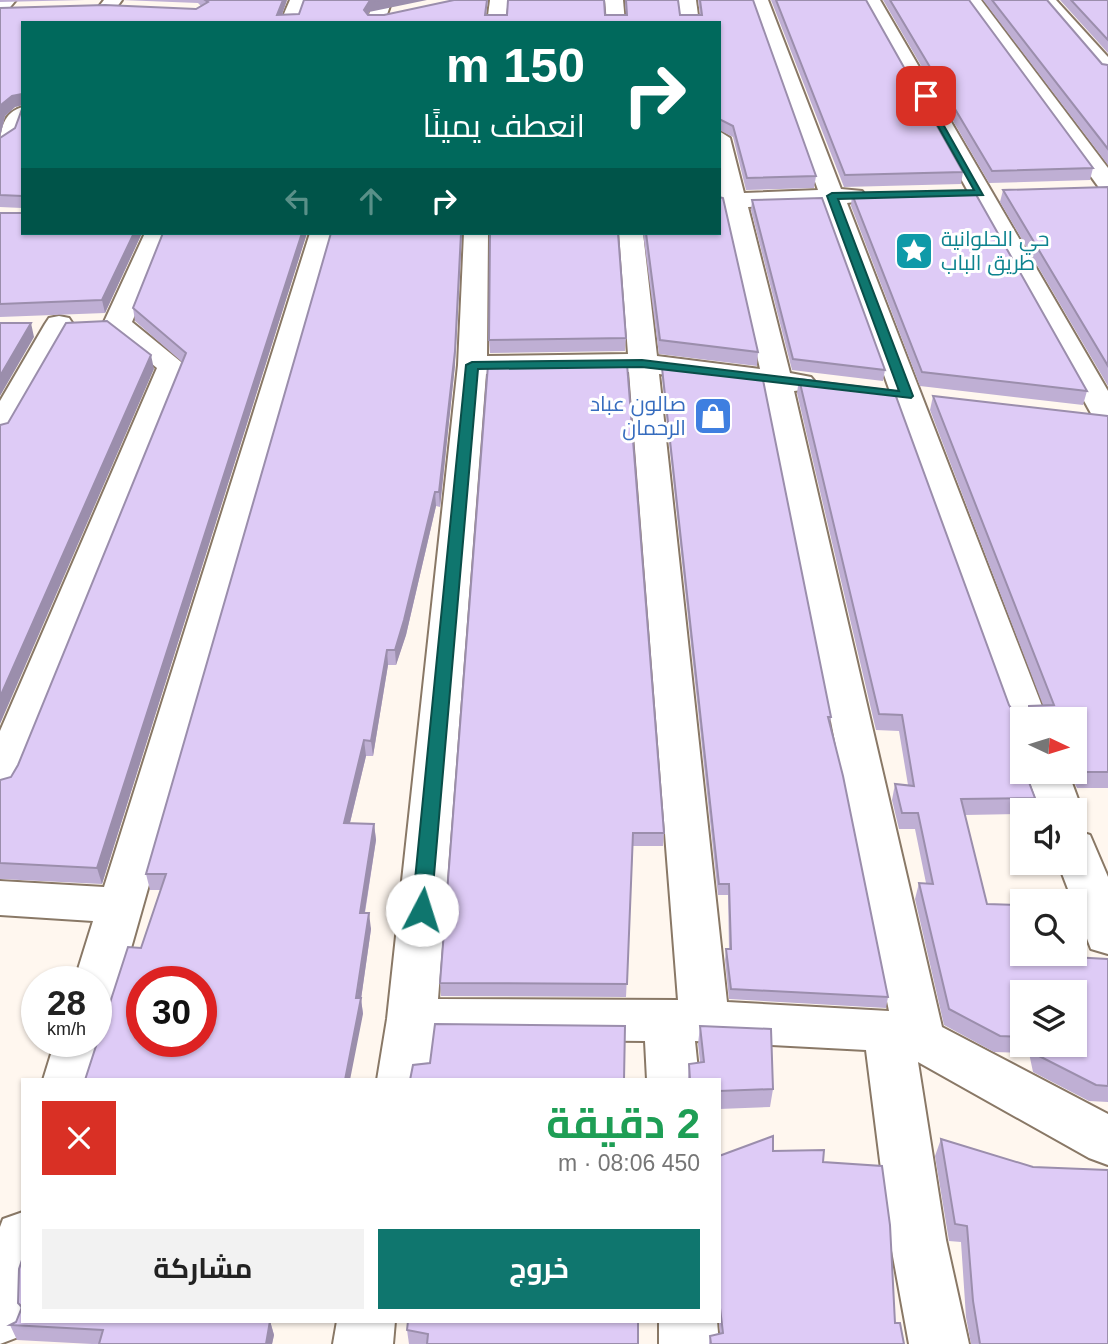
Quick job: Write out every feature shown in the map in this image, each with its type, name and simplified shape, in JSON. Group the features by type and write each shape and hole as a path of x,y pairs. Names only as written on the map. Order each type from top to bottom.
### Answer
{"street":[{"path":"0,9 7,0"},
{"path":"290,21 299,0"},
{"path":"376,21 383,0"},
{"path":"496,21 499,0"},
{"path":"614,0 616,21"},
{"path":"687,0 690,21"},
{"path":"759,0 1023,707"},
{"path":"872,0 980,193 1099,418"},
{"path":"972,0 1108,187 1082,190"},
{"path":"1046,0 1108,69"},
{"path":"80,8 110,4 133,8"},
{"path":"96,21 110,4"},
{"path":"0,9 27,9"},
{"path":"376,21 401,14"},
{"path":"0,141 21,115"},
{"path":"721,154 727,200 777,380 904,1035 918,1240 939,1344"},
{"path":"953,194 1006,192"},
{"path":"727,200 872,195"},
{"path":"0,428 88,324 155,235"},
{"path":"102,966 320,235"},
{"path":"403,1078 412,1019 472,365 476,235"},
{"path":"631,235 687,1021 673,1078"},
{"path":"0,780 172,366 88,324 24,326"},
{"path":"472,365 642,363 829,386"},
{"path":"1085,875 1108,936"},
{"path":"0,898 120,905"},
{"path":"412,1019 687,1021 904,1035 1108,1141"},
{"path":"70,1078 75,1057"},
{"path":"0,1316 21,1245"},
{"path":"362,1344 366,1323"},
{"path":"688,1323 689,1344"}],"building":[{"path":"205,0 283,0 277,15 299,14 304,0 380,0 369,2 364,10 368,15 384,15 454,0 487,0 485,15 507,15 508,0 604,0 605,15 627,15 626,0 678,0 680,15 702,15 700,0 753,0 816,176 747,178 733,126 721,120 721,21 21,21 21,94 12,96 2,104 0,114 0,8 105,5 196,9 208,2"},
{"path":"776,0 866,0 963,172 845,175"},
{"path":"890,0 969,0 1093,168 992,171"},
{"path":"992,0 1047,0 1102,64 1108,65 1108,149"},
{"path":"1071,0 1108,0 1108,40"},
{"path":"21,112 21,196 0,195 0,138 15,128"},
{"path":"1108,187 1108,366 1003,190"},
{"path":"974,191 1087,391 922,372 852,194"},
{"path":"723,198 758,352 660,340 646,235 721,235"},
{"path":"822,198 885,370 793,359 752,200"},
{"path":"0,213 21,213 21,235 133,235 102,300 0,304"},
{"path":"162,235 301,235 97,868 0,863 0,780 11,777 18,765 186,353 133,308"},
{"path":"330,235 461,235 455,351 439,492 435,492 395,650 387,650 371,741 364,740 344,823 374,824 360,913 369,913 356,998 361,998 345,1078 86,1078 92,1057 112,1057 112,996 128,947 141,948 166,874 146,874"},
{"path":"490,235 618,235 626,338 489,340"},
{"path":"107,321 151,355 0,697 0,425 8,423 66,323"},
{"path":"0,323 31,323 0,376"},
{"path":"627,364 664,833 633,833 627,984 440,983 488,365"},
{"path":"662,368 763,380 831,717 828,717 843,776 888,997 731,989 726,949 731,949 729,884 719,884"},
{"path":"799,379 894,391 1010,707 1010,784 1030,784 1035,798 961,799 987,904 1010,905 1010,966 1087,966 1087,958 1108,959 1108,1086 1096,1085 1041,1057 1087,1057 1087,980 1010,980 1010,1036 1000,1036 949,1009 919,883 933,884 918,813 902,813 895,784 914,786 902,715 879,714"},
{"path":"933,396 1108,416 1108,772 1087,772 1087,707 1029,707 1054,705"},
{"path":"435,1024 625,1026 624,1078 410,1078 413,1065 430,1063"},
{"path":"700,1026 771,1029 773,1089 721,1091 721,1078 690,1078 689,1064 704,1062"},
{"path":"773,1136 773,1151 824,1150 823,1162 882,1166 890,1225 895,1323 900,1323 904,1344 711,1344 710,1336 723,1333 721,1155"},
{"path":"941,1139 1033,1167 1108,1170 1108,1344 980,1344 973,1301 967,1226 955,1224"},
{"path":"21,1263 21,1306 18,1303"},
{"path":"21,1310 21,1323 270,1323 266,1344 99,1344 103,1330 10,1325 16,1322"},
{"path":"408,1323 638,1323 638,1344 427,1344 428,1334 407,1330"}],"place":[{"name":"حي الحلوانية طريق الباب","path":"914,251"},
{"name":"صالون عباد الرحمان","path":"713,416"}],"route":[{"path":"422,910 472,365 642,363 907,396 832,196 980,193 926,96"}]}
